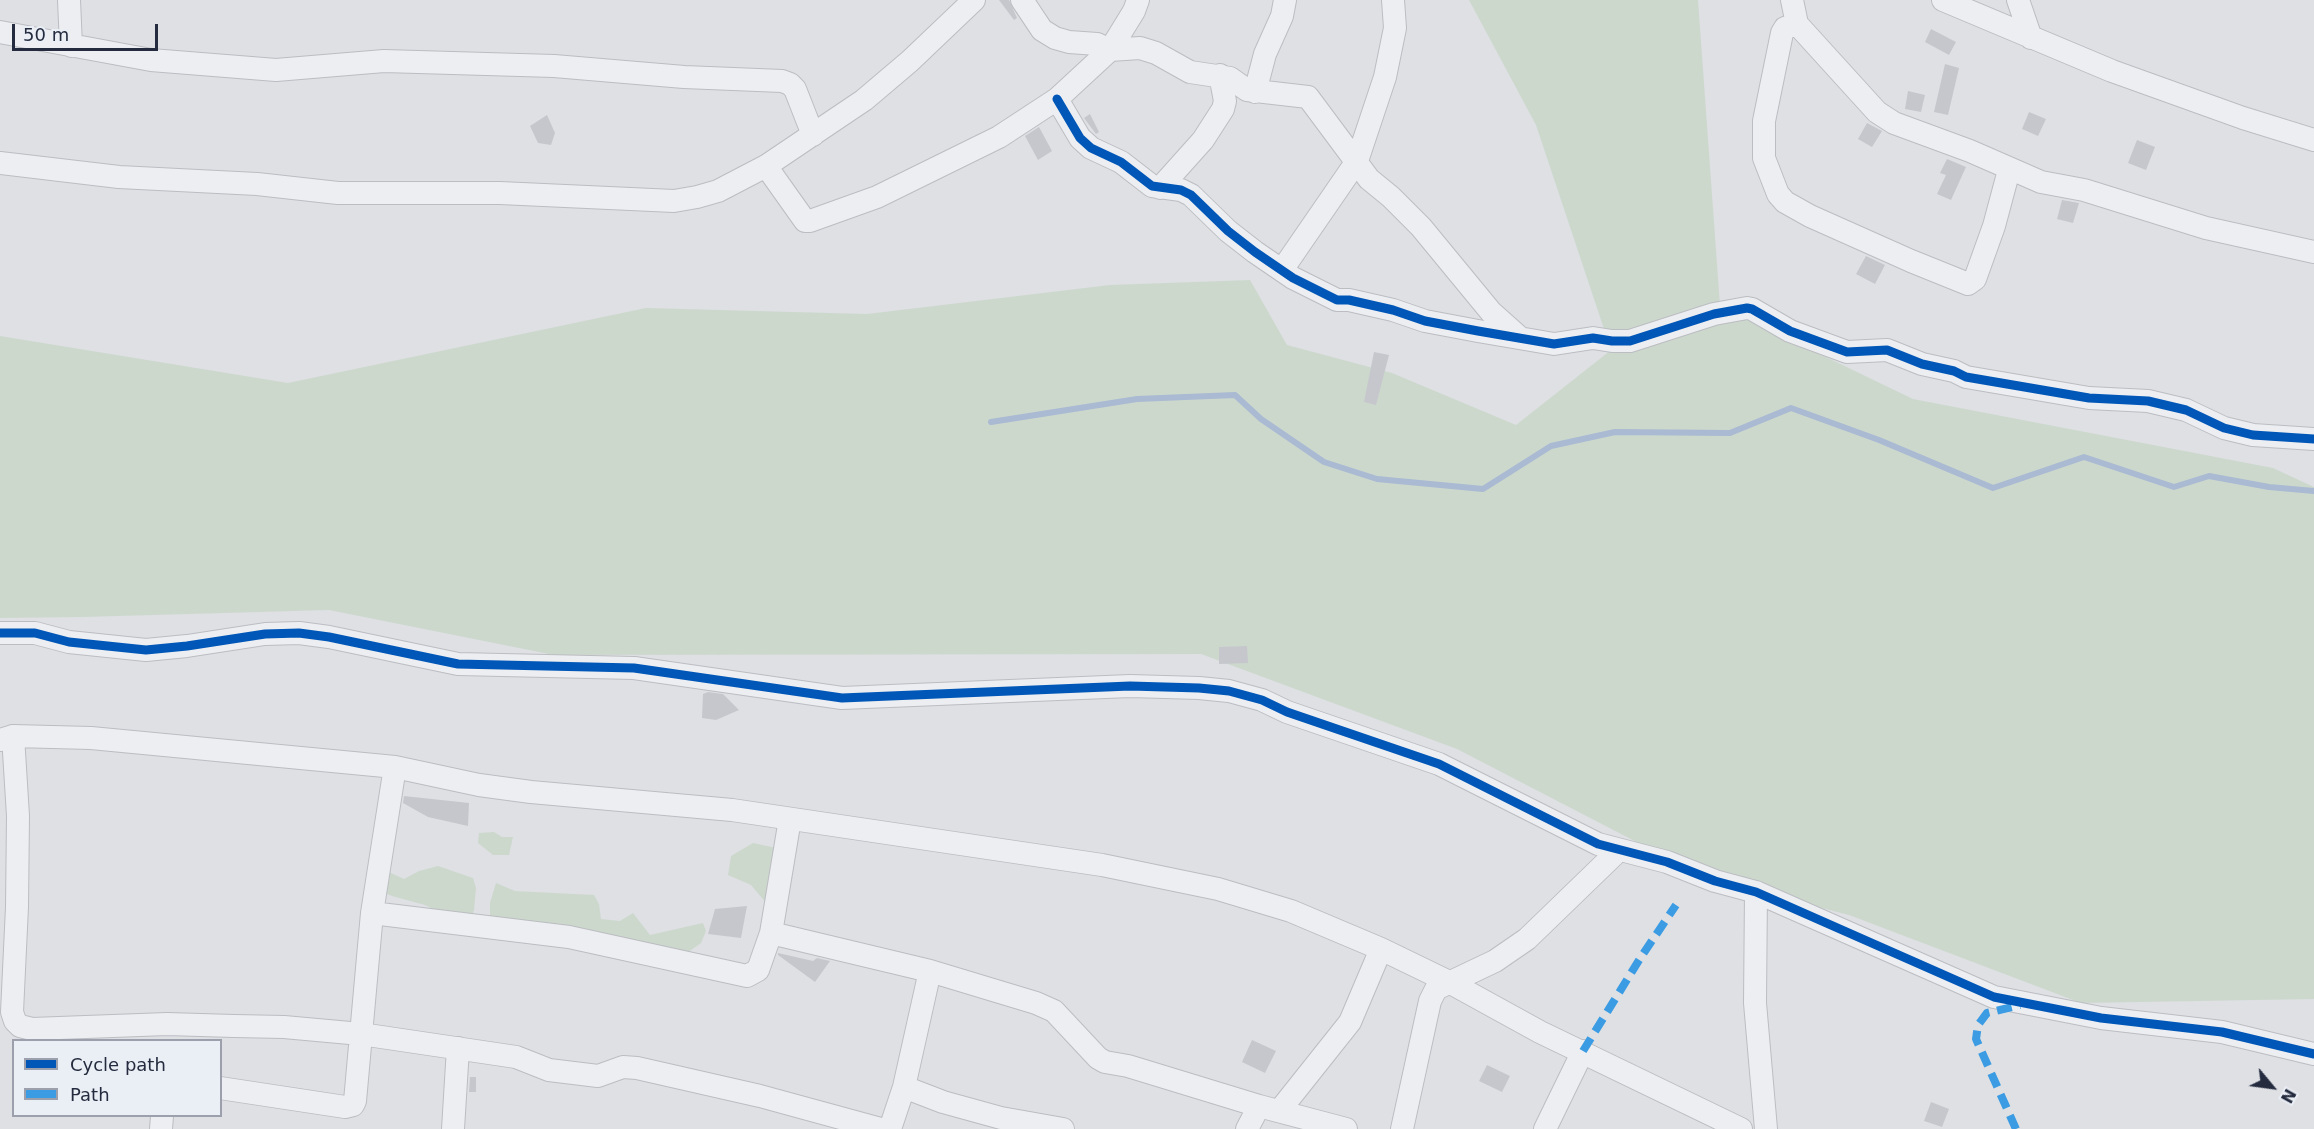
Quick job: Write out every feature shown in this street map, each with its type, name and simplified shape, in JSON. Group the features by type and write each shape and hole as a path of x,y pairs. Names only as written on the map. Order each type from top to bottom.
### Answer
{"street":[{"path":"69,0 71,46"},
{"path":"0,163 119,177 257,184 338,193 500,193 674,201 718,191 766,166 813,135 864,100 910,61 974,0"},
{"path":"1022,0 1042,30 1055,38 1069,42 1097,44 1110,50 1140,48 1156,53 1190,72 1230,78 1247,90 1308,97 1377,188 1391,197 1421,228 1491,312 1520,337"},
{"path":"766,166 805,221 877,198 999,137 1057,99 1110,50 1134,11 1138,0"},
{"path":"1255,92 1265,54 1282,16 1286,0"},
{"path":"1282,270 1357,161 1385,77 1395,28 1393,0"},
{"path":"1792,0 1797,24 1876,112 1894,123 1959,147 2041,182 2084,190 2206,228 2314,252"},
{"path":"1943,0 2112,71 2243,118 2314,140"},
{"path":"2018,0 2031,38"},
{"path":"1797,24 1785,28 1782,33 1764,121 1764,158 1778,194 1785,202 1911,261 1968,284 1976,279 1994,226 2009,170"},
{"path":"0,32 151,60 276,70 394,61 554,66 684,78 782,81 795,89 813,135"},
{"path":"1160,188 1203,140 1223,109 1225,101 1220,75"},
{"path":"1057,99 1080,138 1091,148 1121,162 1152,186 1181,190 1191,195 1228,231 1282,270 1316,291 1337,300 1349,300 1382,307 1425,321 1554,344 1593,338 1630,341 1714,314 1747,308 1790,331 1847,352 1887,350 1966,377 2089,398 2148,401 2186,410 2224,429 2253,435 2314,439"},
{"path":"0,633 35,633 69,642 146,650 265,634 299,633 458,664 634,668 842,698 1130,686 1229,691 1262,700 1287,712 1439,764 1598,844 1667,862 1715,881 1756,892 1994,997 2101,1018 2222,1032 2314,1054"},
{"path":"881,1129 760,1096 637,1068 623,1067 598,1076 549,1070 516,1057 361,1034 284,1027 167,1032 32,1029 20,1026 15,1021 12,1011 18,816 6,738 91,738 395,767 479,785 521,791 732,810 1102,865 1218,889 1291,911 1381,949 1449,982 1518,1021 1741,1129"},
{"path":"222,1088 349,1107 353,1105 357,1096 372,914 395,767"},
{"path":"372,914 569,937 747,976 758,970 771,933 790,819"},
{"path":"1402,1129 1430,1001 1436,989 1495,961 1527,939 1618,850"},
{"path":"1756,892 1755,1003 1766,1129"},
{"path":"771,933 930,971 1000,991 1054,1011 1098,1058 1105,1062 1128,1066 1346,1129"},
{"path":"1246,1129 1269,1108 1350,1022 1381,949"},
{"path":"890,1129 904,1087 930,971"},
{"path":"453,1129 458,1048"},
{"path":"1545,1129 1583,1052"},
{"path":"904,1087 943,1102 1001,1118 1063,1129"}],"shaded area":[{"path":"1469,0 1698,0 1720,306 1913,399 2273,468 2314,487 2314,999 2081,1003 1849,915 1708,879 1457,749 1201,654 554,655 329,610 0,618 0,336 288,383 646,308 867,314 1110,285 1250,280 1287,345 1392,373 1516,425 1611,350 1536,125"},
{"path":"494,832 502,837 513,837 509,855 493,855 478,843 479,833"},
{"path":"753,843 776,848 767,904 751,885 728,875 731,856"},
{"path":"438,866 473,878 476,888 474,910 470,922 454,919 425,905 380,891 382,869 404,879 419,871"},
{"path":"496,883 515,891 594,895 599,904 601,919 620,921 633,913 650,935 703,923 706,931 701,943 684,955 576,933 566,925 554,928 490,921 490,903"}],"building":[{"path":"999,0 1009,0 1017,18 1014,20"},
{"path":"1931,29 1956,42 1949,55 1925,42"},
{"path":"1945,64 1959,68 1948,115 1934,112"},
{"path":"1908,91 1925,95 1921,112 1905,109"},
{"path":"2029,112 2046,119 2038,136 2022,129"},
{"path":"1090,114 1099,132 1096,134 1084,118"},
{"path":"547,115 555,133 551,145 538,143 530,126"},
{"path":"1867,123 1882,131 1872,147 1858,139"},
{"path":"1039,127 1052,151 1038,160 1025,136"},
{"path":"2137,140 2155,147 2146,170 2128,163"},
{"path":"1947,159 1966,167 1951,200 1937,194 1946,175 1940,173"},
{"path":"2062,200 2079,203 2073,223 2057,219"},
{"path":"1866,256 1885,265 1875,284 1856,274"},
{"path":"1374,352 1389,355 1376,405 1364,402"},
{"path":"1247,646 1248,663 1219,664 1219,647"},
{"path":"708,692 723,694 739,710 716,720 702,718 703,694"},
{"path":"404,796 469,803 468,826 428,817 403,803"},
{"path":"747,906 741,938 708,934 715,909"},
{"path":"778,953 813,961 817,958 830,961 815,982"},
{"path":"1252,1040 1276,1051 1265,1073 1242,1062"},
{"path":"1487,1065 1510,1076 1502,1092 1479,1081"},
{"path":"470,1077 476,1077 476,1092 469,1092"},
{"path":"1931,1102 1949,1109 1942,1127 1924,1121"}],"waterway":[{"path":"991,422 1137,399 1235,395 1261,419 1324,462 1377,479 1483,489 1551,446 1615,432 1730,433 1791,408 1879,440 1993,488 2084,457 2174,487 2209,476 2269,487 2314,491"}],"marked path":[{"path":"1583,1051 1676,905"},
{"path":"2016,1129 1976,1039 1978,1025 1987,1013 2020,1005"}],"cycle path":[{"path":"1057,99 1080,138 1091,148 1121,162 1152,186 1181,190 1191,195 1228,231 1255,252 1293,278 1337,300 1349,300 1393,310 1425,321 1554,344 1593,338 1630,341 1714,314 1747,308 1790,331 1847,352 1887,350 1922,364 1954,371 1966,377 2089,398 2148,401 2186,410 2224,428 2253,435 2314,439"},
{"path":"0,633 35,633 69,642 146,650 265,634 299,633 329,637 458,664 634,668 842,698 1130,686 1229,691 1262,700 1287,712 1439,764 1598,844 1667,862 1715,881 1756,892 1994,997 2101,1018 2222,1032 2314,1054"}]}
